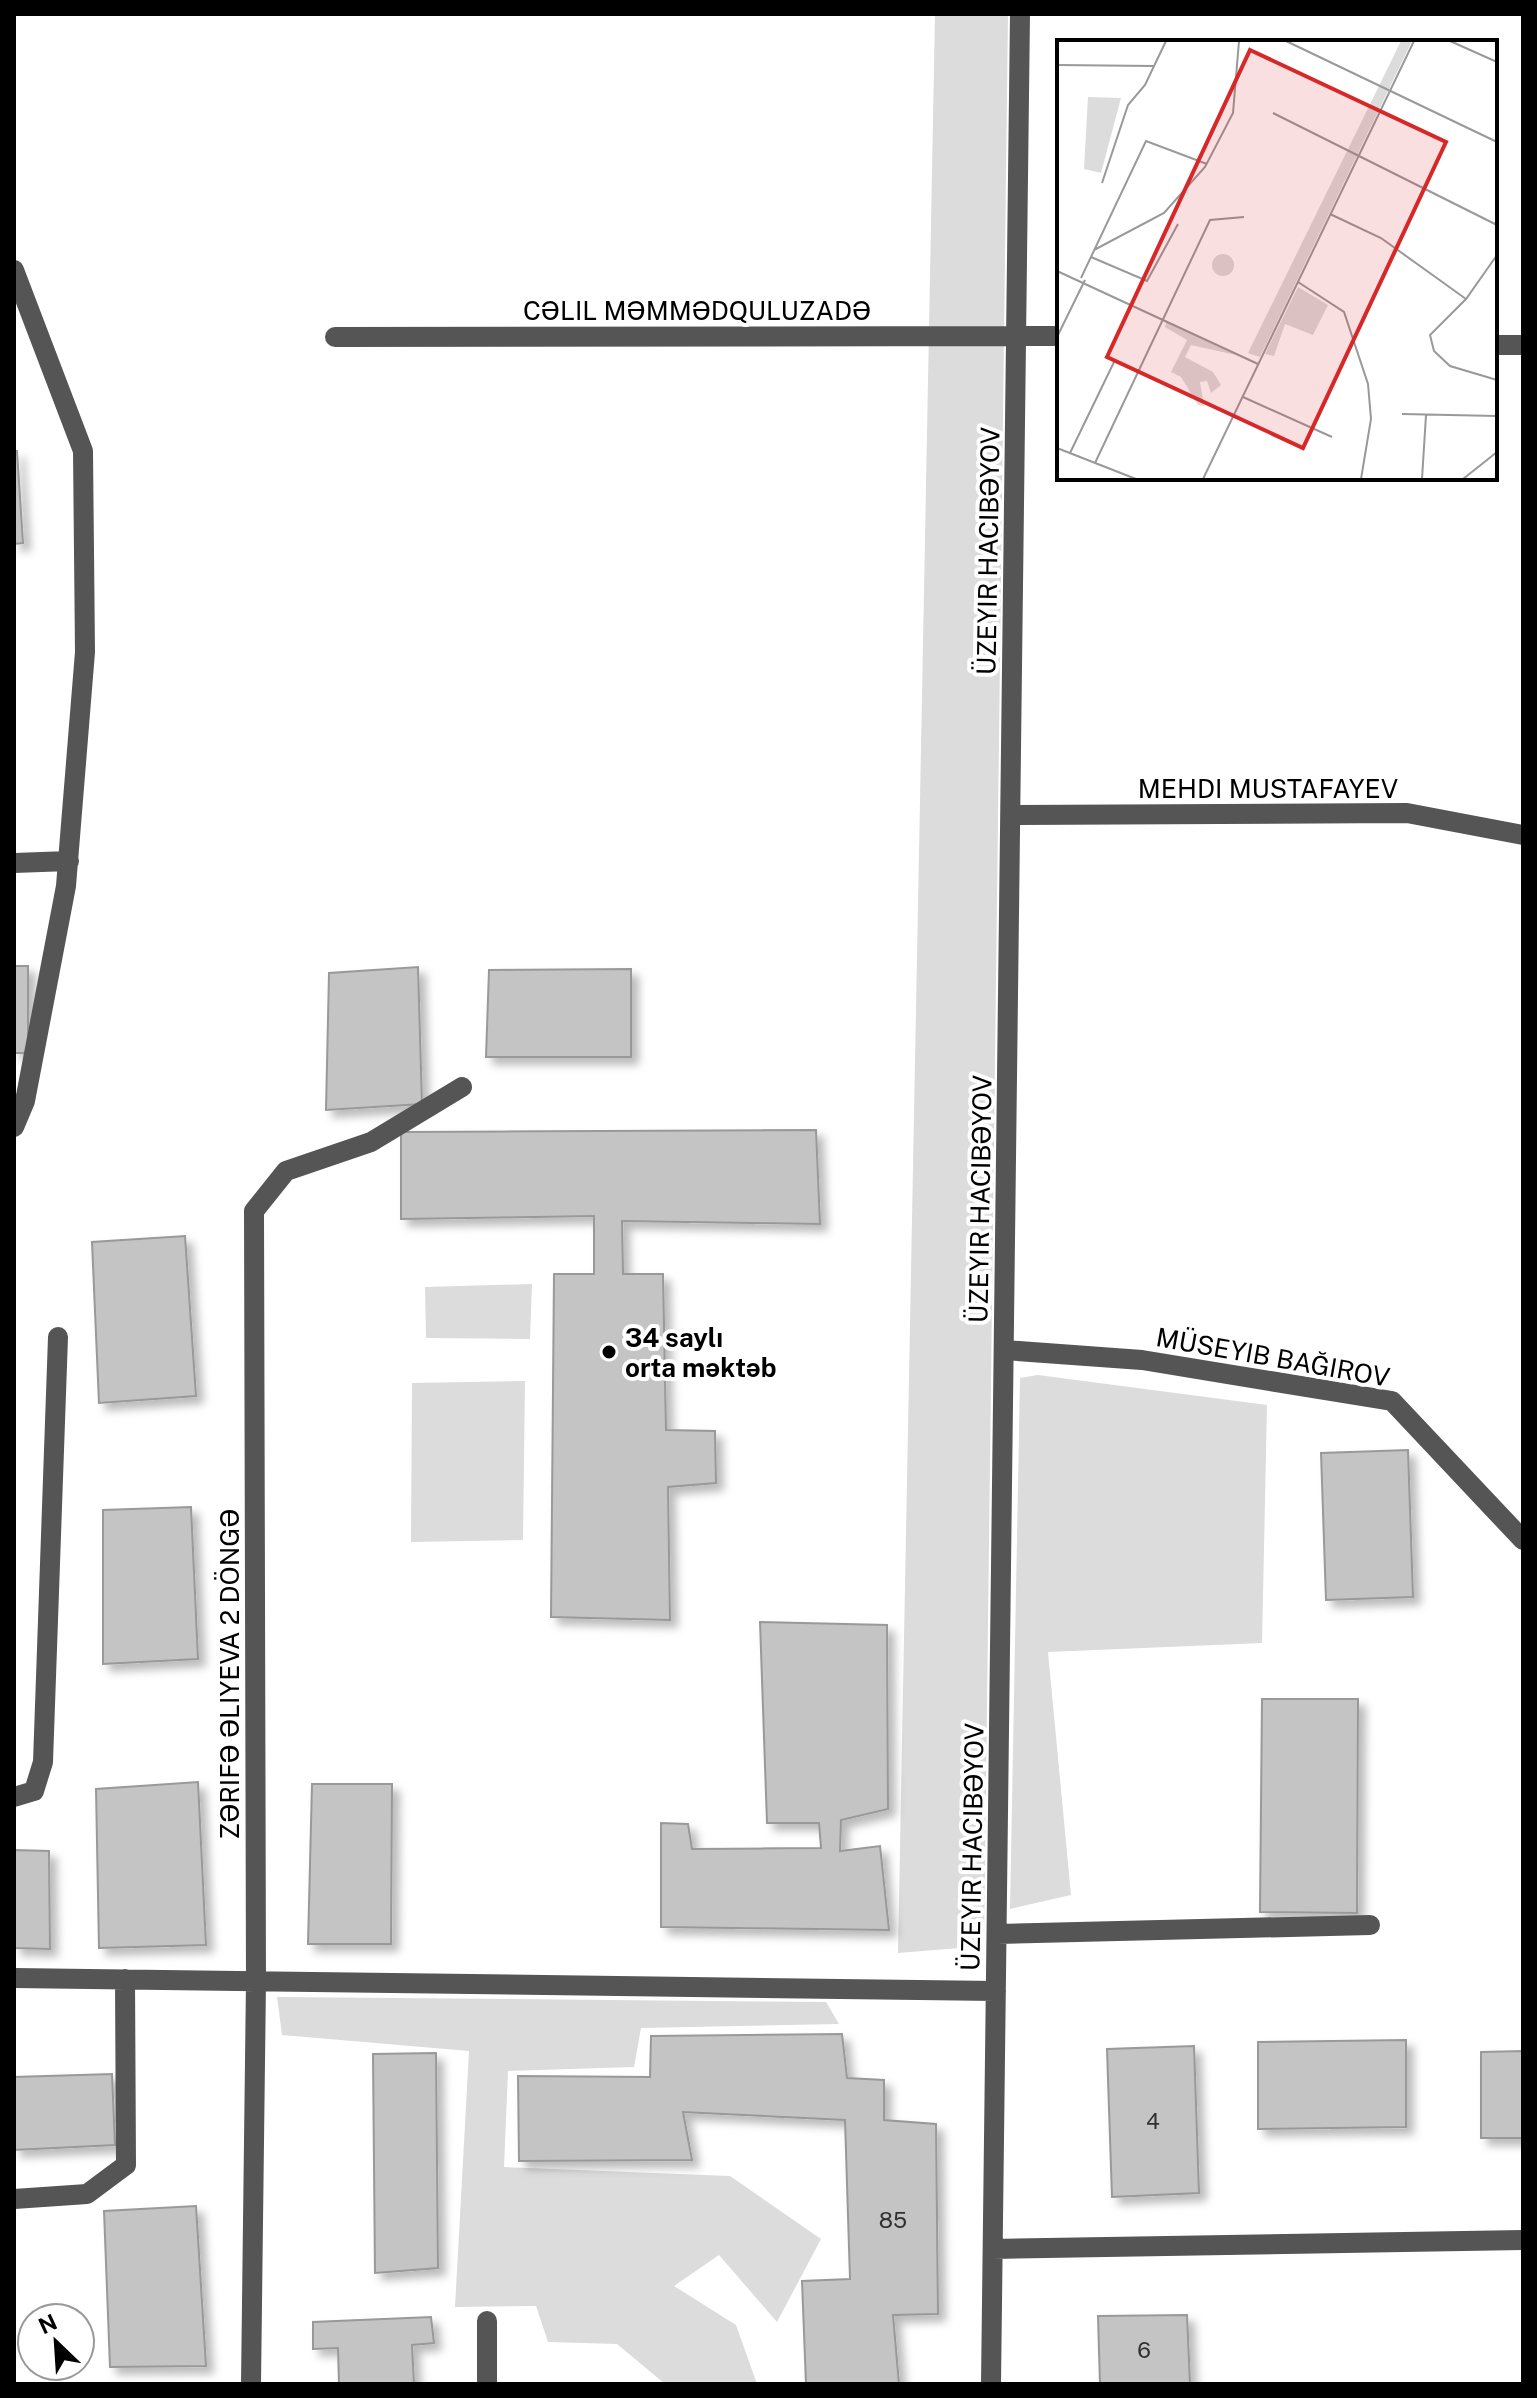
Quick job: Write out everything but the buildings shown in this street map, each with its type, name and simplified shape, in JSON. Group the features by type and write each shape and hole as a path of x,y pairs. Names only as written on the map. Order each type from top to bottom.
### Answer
{"street":[{"path":"991,2384 1020,14"},
{"path":"14,270 83,451 85,652 66,886 25,1101 14,1127"},
{"name":"CƏLIL MƏMMƏDQULUZADƏ","path":"335,337 1057,336"},
{"path":"1497,345 1523,345"},
{"name":"MEHDI MUSTAFAYEV","path":"1011,815 1407,813 1523,835"},
{"path":"14,863 69,861"},
{"name":"ZƏRIFƏ ƏLIYEVA 2 DÖNGƏ","path":"251,2384 256,1981 254,1211 286,1171 371,1142 462,1087"},
{"path":"14,1797 34,1791 43,1762 58,1337"},
{"path":"1004,1350 1142,1360 1392,1401 1523,1540"},
{"path":"997,1934 1370,1925"},
{"path":"14,1978 996,1991"},
{"path":"14,2199 87,2194 126,2165 125,1979"},
{"path":"993,2249 1523,2240"},
{"path":"487,2321 487,2384"}],"shaded area":[{"path":"935,14 1008,14 984,1946 898,1953"},
{"path":"532,1284 530,1339 426,1338 425,1287"},
{"path":"1038,1375 1267,1405 1262,1643 1048,1652 1071,1895 1010,1909 1020,1378"},
{"path":"525,1381 523,1540 411,1542 412,1383"},
{"path":"277,1997 826,2002 839,2024 641,2028 634,2067 508,2071 504,2167 730,2176 821,2239 777,2322 719,2255 674,2286 736,2325 757,2384 665,2384 617,2344 548,2342 536,2306 455,2307 469,2051 282,2035"}],"place":[{"name":"34 saylı orta məktəb","path":"609,1352"}]}
